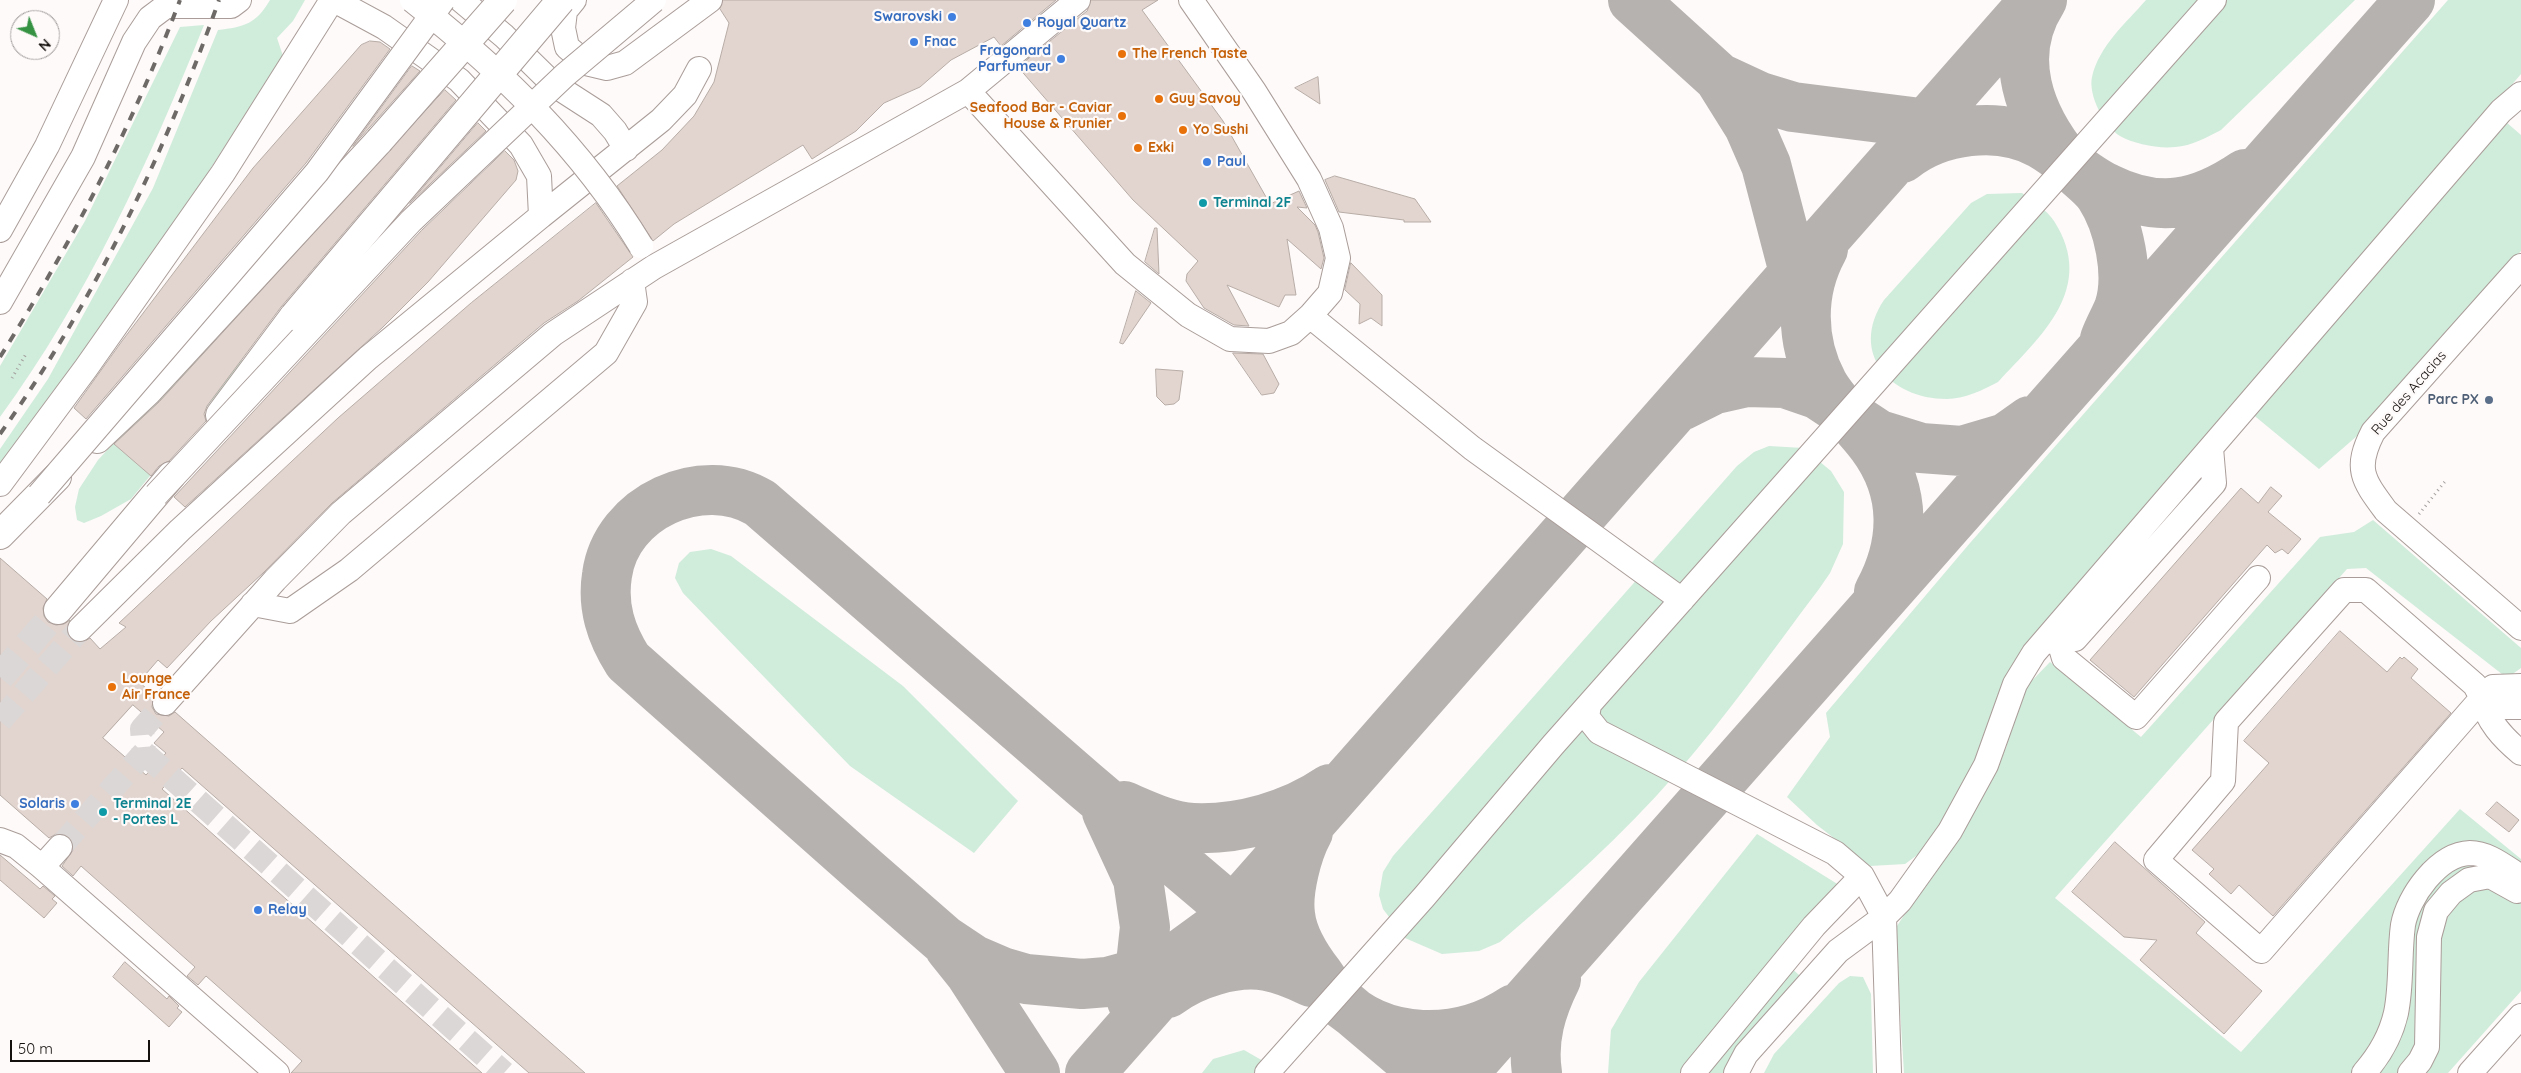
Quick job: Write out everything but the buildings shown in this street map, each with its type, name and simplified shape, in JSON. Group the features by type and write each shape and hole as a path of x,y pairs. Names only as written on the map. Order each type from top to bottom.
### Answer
{"main road":[{"path":"0,535 38,495 148,391 379,141 503,0"},
{"path":"58,610 156,495 294,316 561,0"}],"lane":[{"path":"0,230 48,146 116,0"},
{"path":"0,302 82,157 134,42 150,18 166,6 231,6 239,0"},
{"path":"0,484 86,368 223,173 333,0 384,27 459,80 473,94 521,145 539,176 541,216"},
{"path":"412,0 445,26 513,87 567,142 615,203 654,266"},
{"path":"213,294 243,247 360,99 431,0"},
{"path":"38,495 317,172 443,0"},
{"path":"461,0 504,36 553,84 601,115 626,148"},
{"path":"574,0 564,11 563,28 568,47 586,63 607,68 626,63 710,0"},
{"path":"156,495 414,218 565,75 654,0"},
{"path":"414,218 434,210 572,80 670,0"},
{"path":"165,703 253,604 341,513 553,334 654,266 968,91 1078,0"},
{"path":"968,91 1125,264 1188,315 1230,339 1269,340 1291,333 1310,316 1330,293 1338,258 1331,228 1309,179 1254,91 1191,0"},
{"path":"1267,1073 1424,897 1589,705 2214,0"},
{"path":"80,629 180,530 368,358 661,120 685,95 699,69"},
{"path":"2059,641 2210,448 2501,111 2521,94"},
{"name":"Rue des Acacias","path":"2521,266 2374,432 2366,446 2362,470 2371,491 2386,511 2408,528 2521,628"},
{"path":"253,604 290,611 349,570 606,353 635,302 632,281"},
{"path":"1310,316 1472,448 1682,600"},
{"path":"1736,1073 1746,1054 1838,951 1884,917 1900,900 1950,831 1986,765 2015,684 2214,483 2210,448"},
{"path":"2059,641 2064,658 2136,717 2258,578"},
{"path":"2521,686 2493,687 2482,698 2261,951 2156,860 2223,781 2226,722 2344,590 2366,590 2475,685 2482,698 2485,711 2503,738 2521,753"},
{"path":"2482,698 2502,707 2521,707"},
{"path":"1589,705 1587,717 1599,732 1835,853 1862,876 1884,917 1889,1073"},
{"path":"0,840 16,846 42,867 277,1073"},
{"path":"42,867 60,848"},
{"path":"2364,1073 2380,1052 2396,1013 2403,926 2407,908 2426,879 2439,867 2469,853 2489,857 2521,878"},
{"path":"1693,1073 1814,926 1862,876"},
{"path":"2410,1073 2420,1061 2427,1047 2426,973 2429,937 2436,911 2450,893 2470,880 2490,876 2521,893"},
{"path":"2470,1073 2521,1016"}],"path":[{"path":"12,378 26,354"},
{"path":"2408,528 2447,479"}],"green space":[{"path":"270,0 305,0 293,21 277,38 283,56 162,244 0,470 0,449 48,379 153,188 218,30 242,26 248,23 260,14"},
{"path":"2146,0 2355,0 2221,130 2193,143 2181,146 2154,147 2126,139 2108,125 2098,110 2091,84 2096,66 2107,45"},
{"path":"2448,0 2521,0 2521,74 2491,109 2521,135 2521,251 2365,429 2319,469 2245,408 2034,653 1950,831 1905,864 1870,866 1817,825 1787,797 1830,737 1826,713 1970,543"},
{"path":"204,25 161,127 114,228 61,325 0,417 0,366 85,221 180,27"},
{"path":"2022,193 2051,217 2066,245 2069,268 2067,289 2046,329 1998,382 1973,393 1953,399 1926,397 1908,391 1892,381 1881,369 1873,354 1871,337 1874,319 1884,300 1971,203 1987,194"},
{"path":"214,335 244,362 131,499 84,523 77,520 75,507 79,489 98,460"},
{"path":"1769,446 1803,448 1831,471 1844,492 1843,544 1830,573 1819,589 1713,730 1655,797 1591,862 1500,942 1479,951 1442,954 1405,938 1383,909 1379,895 1383,872 1393,856 1737,466 1754,452"},
{"path":"2373,520 2521,648 2521,668 2507,678 2366,568 2347,569 2055,898 2241,1052 2460,809 2521,859 2521,991 2448,1073 1904,1073 1895,929 1970,815 2006,748 2021,692 2050,662 2141,737 2320,537 2354,532"},
{"path":"711,549 731,556 903,686 1018,801 974,853 850,766 683,593 675,578 679,563 690,552"},
{"path":"1757,834 1839,885 1778,956 1809,984 1736,1073 1608,1073 1611,1030 1639,982"},
{"path":"1850,976 1863,977 1871,994 1873,1073 1764,1073 1774,1054 1839,983"},
{"path":"1244,1050 1284,1073 1202,1073 1213,1059"}],"taxiway":[{"path":"1633,0 1719,78 1749,126 1766,165 1801,299"},
{"path":"1090,1073 2035,0"},
{"path":"2042,0 2031,21 2025,42 2024,64 2033,106 2042,126 2054,145 2072,167 2100,195 2113,220 2121,250 2123,265 2122,295 2119,308 2105,339"},
{"path":"1463,1073 2410,0"},
{"path":"1719,78 1760,97 1793,107 1952,127"},
{"path":"1902,158 1933,140 1951,134 1988,130 2007,132 2041,144 2107,188 2126,196 2161,203 2195,199 2228,185 2245,174"},
{"path":"1823,249 1815,265 1807,299 1807,333 1815,368 1828,392 1873,446 1892,481 1897,500 1897,537 1894,555 1888,574 1879,592"},
{"path":"1681,406 1715,389 1746,382 1785,383 1817,394 1879,435 1921,448 1962,451 2006,438 2030,421"},
{"path":"1217,928 1180,955 1140,973 1107,982 1082,984 1026,979 1002,972 974,960 944,940 628,661 617,641 609,620 606,598 607,575 614,551 627,530 644,513 665,500 688,492 713,490 737,493 760,503 1085,785 1425,1073"},
{"path":"1124,806 1175,825 1211,828 1265,819 1299,806 1330,789"},
{"path":"1107,812 1138,879 1145,927 1140,973 1132,1001"},
{"path":"1308,832 1291,883 1289,905 1291,922 1305,954 1335,997 1354,1013 1376,1025 1398,1032 1422,1035 1446,1034 1470,1029 1493,1021 1514,1009"},
{"path":"950,948 970,973 1035,1073"},
{"path":"1168,993 1189,980 1215,970 1242,965 1273,967 1311,982"},
{"path":"1537,1073 1536,1048 1539,1024 1556,979"}],"tunnel":[{"path":"0,677 58,610"},
{"path":"0,721 80,629"},
{"path":"60,847 144,753 142,729 165,703"},
{"path":"144,753 504,1073"}],"railway":[{"path":"0,357 51,271 99,183 142,93 180,0"},
{"path":"0,434 66,332 124,225 151,170 175,114 219,0"}],"place":[{"name":"Swarovski","path":"952,17"},
{"name":"Royal Quartz","path":"1027,23"},
{"name":"Fnac","path":"914,42"},
{"name":"The French Taste","path":"1122,54"},
{"name":"Fragonard Parfumeur","path":"1061,59"},
{"name":"Guy Savoy","path":"1159,99"},
{"name":"Seafood Bar - Caviar House & Prunier","path":"1122,116"},
{"name":"Yo Sushi","path":"1183,130"},
{"name":"Exki","path":"1138,148"},
{"name":"Paul","path":"1207,162"},
{"name":"Terminal 2F","path":"1203,203"},
{"name":"Parc PX","path":"2489,400"},
{"name":"Lounge Air France","path":"112,687"},
{"name":"Solaris","path":"75,804"},
{"name":"Terminal 2E - Portes L","path":"103,812"},
{"name":"Relay","path":"258,910"}]}
